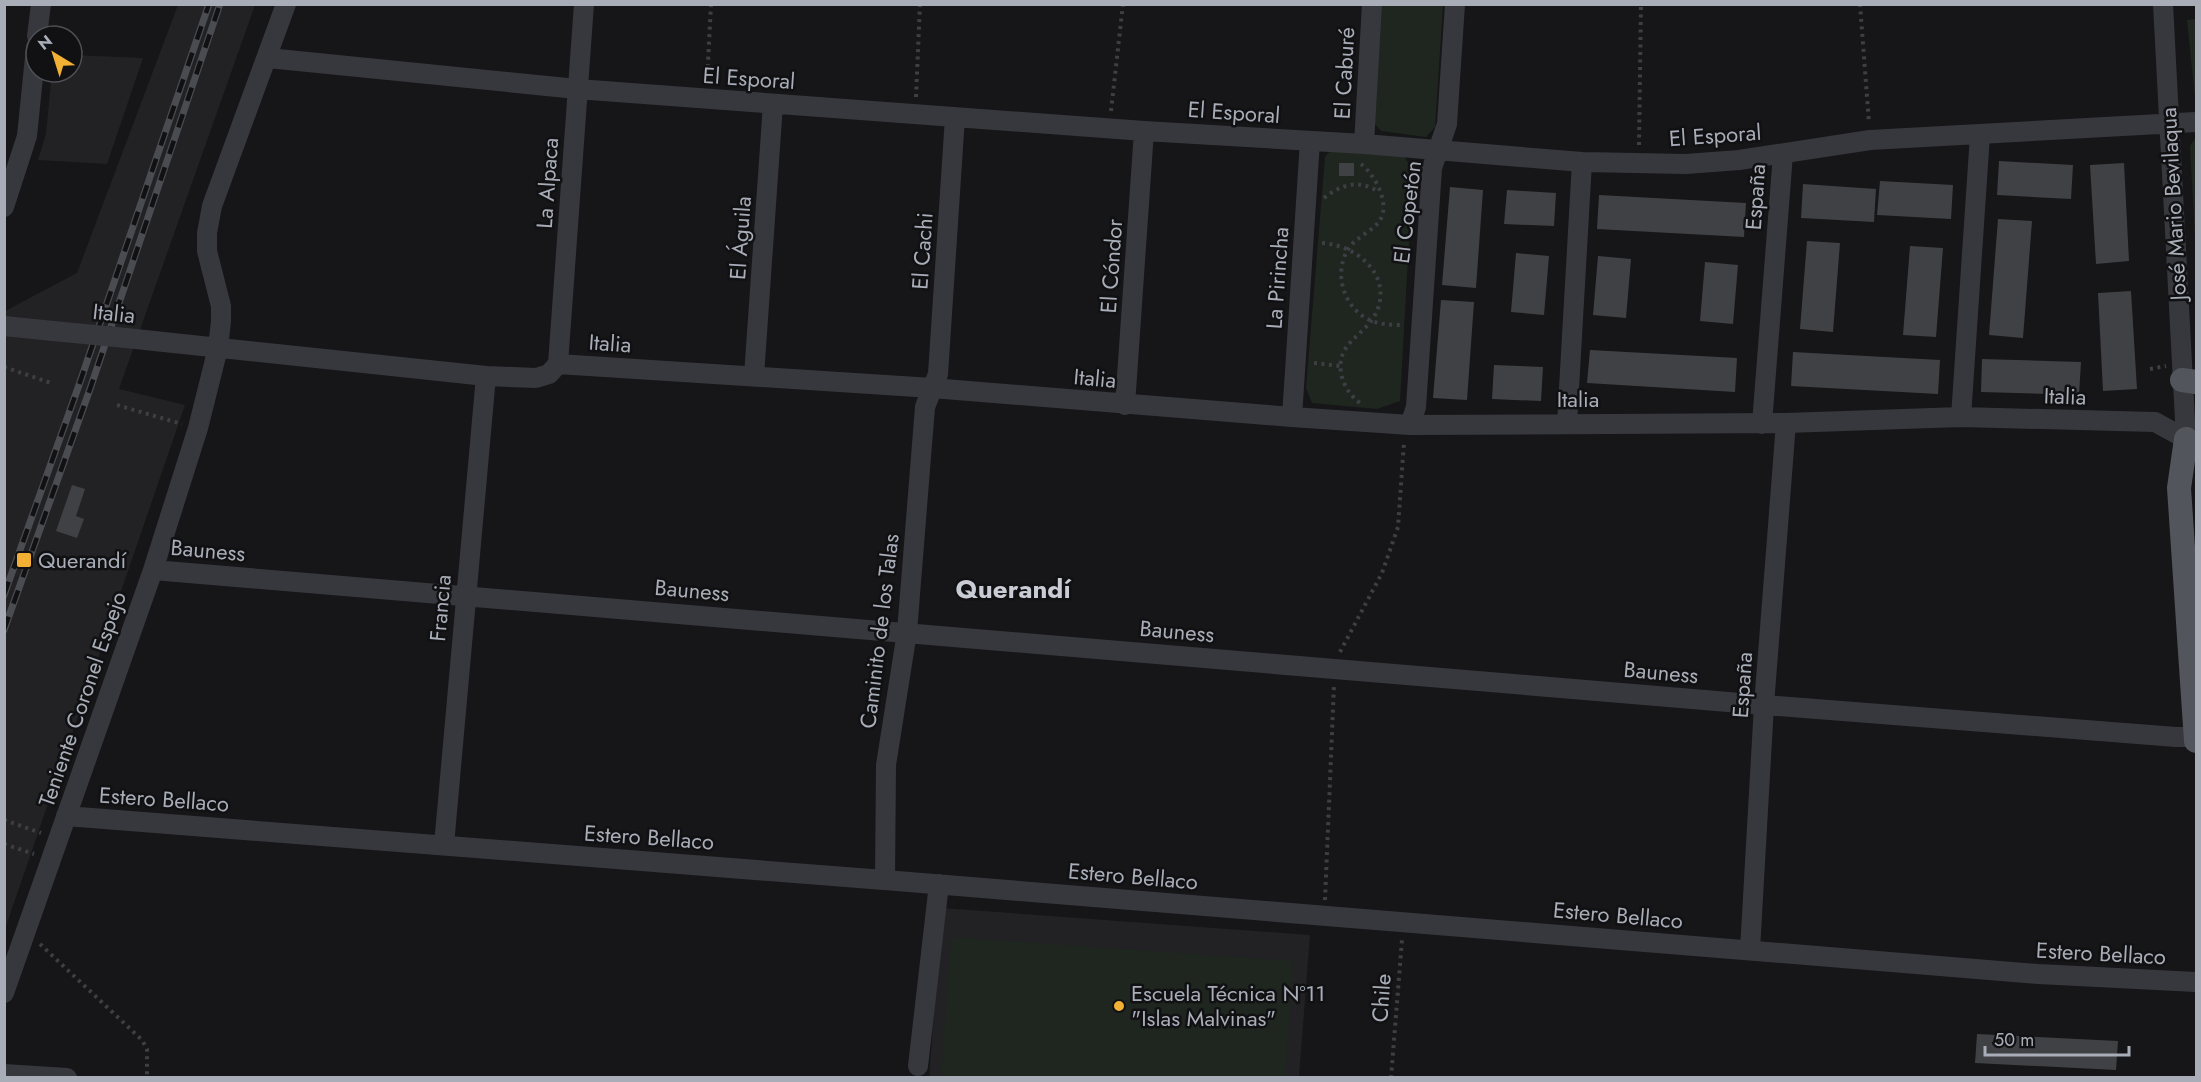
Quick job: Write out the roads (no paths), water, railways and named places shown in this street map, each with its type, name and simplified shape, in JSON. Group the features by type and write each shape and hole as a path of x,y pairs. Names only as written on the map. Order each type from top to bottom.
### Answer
{"main road":[{"name":"José Mario Bevilaqua","path":"2193,439 2196,470"},
{"name":"José Mario Bevilaqua","path":"2193,439 2179,488 2196,739"}],"street":[{"path":"38,24 40,4"},
{"name":"Teniente Coronel Espejo","path":"4,993 153,570 198,428 218,348 221,306 207,251 207,233 212,206 286,4"},
{"name":"La Alpaca","path":"558,364 584,4"},
{"name":"El Caburé","path":"1361,153 1371,4"},
{"name":"El Copetón","path":"1410,424 1416,407 1432,168 1447,124 1455,4"},
{"name":"José Mario Bevilaqua","path":"2163,4 2193,439"},
{"name":"El Esporal","path":"268,58 577,89 1310,141 1361,153 1439,151 1582,162 1718,162 1870,140 2196,122"},
{"path":"6,197 27,136 32,84"},
{"name":"El Águila","path":"754,376 773,104"},
{"name":"El Cachi","path":"932,388 938,374 955,117"},
{"name":"El Cóndor","path":"1125,405 1144,130"},
{"path":"1961,417 1980,135"},
{"name":"La Pirincha","path":"1292,417 1310,141"},
{"name":"España","path":"1762,424 1783,154"},
{"path":"1567,423 1582,162"},
{"name":"Italia","path":"4,326 486,376 536,378 549,375 558,364 932,388 1125,405 1410,424 1762,424 1961,417 2155,422 2193,439"},
{"name":"Francia","path":"444,845 486,376"},
{"name":"Caminito de los Talas","path":"885,880 886,765 907,632 925,407 932,388"},
{"name":"España","path":"1750,950 1764,705 1786,423"},
{"name":"Bauness","path":"153,570 2196,739"},
{"name":"Estero Bellaco","path":"66,816 939,884 2038,974 2196,982"},
{"path":"918,1066 939,884"},
{"path":"4,1074 67,1077"}],"railway":[{"path":"4,595 79,385 209,4"},
{"path":"4,630 90,389 220,4"}],"place":[{"name":"Querandí","path":"24,560"},
{"name":"Escuela Técnica N°11 \"Islas Malvinas\"","path":"1119,1006"}],"district":[{"name":"Querandí","path":"1013,589"}]}
